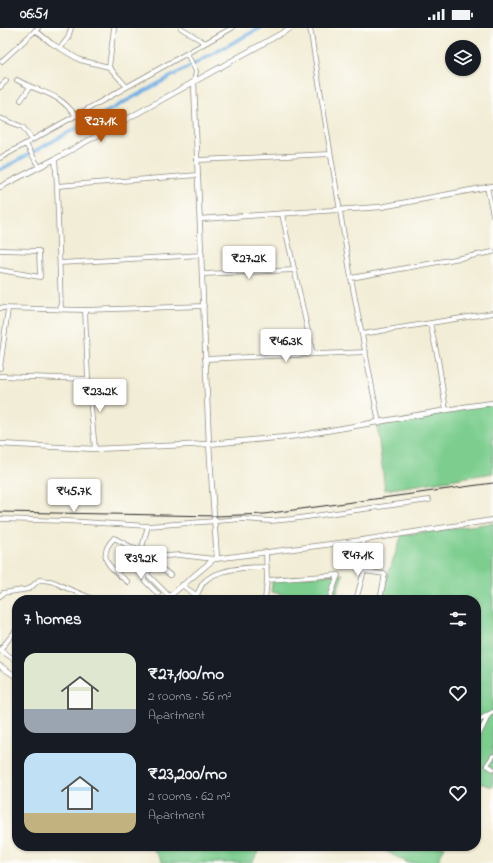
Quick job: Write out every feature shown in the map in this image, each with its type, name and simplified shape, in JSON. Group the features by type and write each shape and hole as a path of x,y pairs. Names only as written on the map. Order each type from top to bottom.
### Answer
{"street":[{"path":"61,48 68,38 71,28"},
{"path":"109,67 114,28"},
{"path":"181,28 205,44"},
{"path":"0,158 27,145 32,140 232,28"},
{"path":"310,28 330,154 379,423"},
{"path":"2,60 37,29 51,43 80,60 109,67 126,87"},
{"path":"0,186 55,159 194,83 288,29"},
{"path":"187,54 196,71 194,83 203,274 205,359 209,444 216,522 216,559"},
{"path":"18,80 30,87 52,94 61,99 76,116"},
{"path":"0,87 6,81"},
{"path":"22,100 30,87"},
{"path":"0,118 23,127 32,140"},
{"path":"27,145 39,167"},
{"path":"198,160 330,154"},
{"path":"55,159 61,310"},
{"path":"57,186 198,175"},
{"path":"200,219 381,207 493,186"},
{"path":"488,187 493,215"},
{"path":"282,214 313,354"},
{"path":"0,250 39,251 40,277 0,270"},
{"path":"352,278 493,252"},
{"path":"60,264 202,255"},
{"path":"203,274 295,270"},
{"path":"0,308 85,310 204,306"},
{"path":"0,368 8,309"},
{"path":"85,310 88,379 95,449"},
{"path":"362,334 493,313"},
{"path":"430,323 438,359 446,410"},
{"path":"205,359 366,352"},
{"path":"0,376 88,379"},
{"path":"0,444 95,449 209,444 297,436 493,403"},
{"path":"0,519 148,526 242,519 271,521 429,500"},
{"path":"139,558 156,558 180,555 216,559 363,540 493,520"},
{"path":"148,526 137,565 168,595"},
{"path":"128,582 111,568 104,554 106,547 114,538 140,551"},
{"path":"357,595 364,571 363,540"},
{"path":"266,552 267,580 266,595"},
{"path":"156,558 157,565 170,575"},
{"path":"170,595 216,559"},
{"path":"157,565 146,573 144,577 145,581 158,594"},
{"path":"197,595 203,584 210,577 220,573 256,567 267,567"},
{"path":"364,571 385,574 381,595"},
{"path":"267,580 338,575 331,595"},
{"path":"0,596 3,593 29,590 39,580 57,581 68,589 83,595"},
{"path":"182,585 192,595"},
{"path":"12,635 0,650 12,658"},
{"path":"0,666 12,674"},
{"path":"481,719 491,713"},
{"path":"481,732 491,713"},
{"path":"493,756 487,765 493,769"}],"green space":[{"path":"493,404 493,473 385,490 377,426 468,407"},
{"path":"493,523 493,787 481,783 481,595 381,595 402,535"},
{"path":"343,574 336,595 287,595 271,592 273,579"},
{"path":"155,851 258,851 252,863 163,863"},
{"path":"386,851 443,851 437,863 408,863"}],"waterway":[{"path":"0,170 260,28"}],"railway":[{"path":"0,512 217,516 264,514 493,483"}]}
